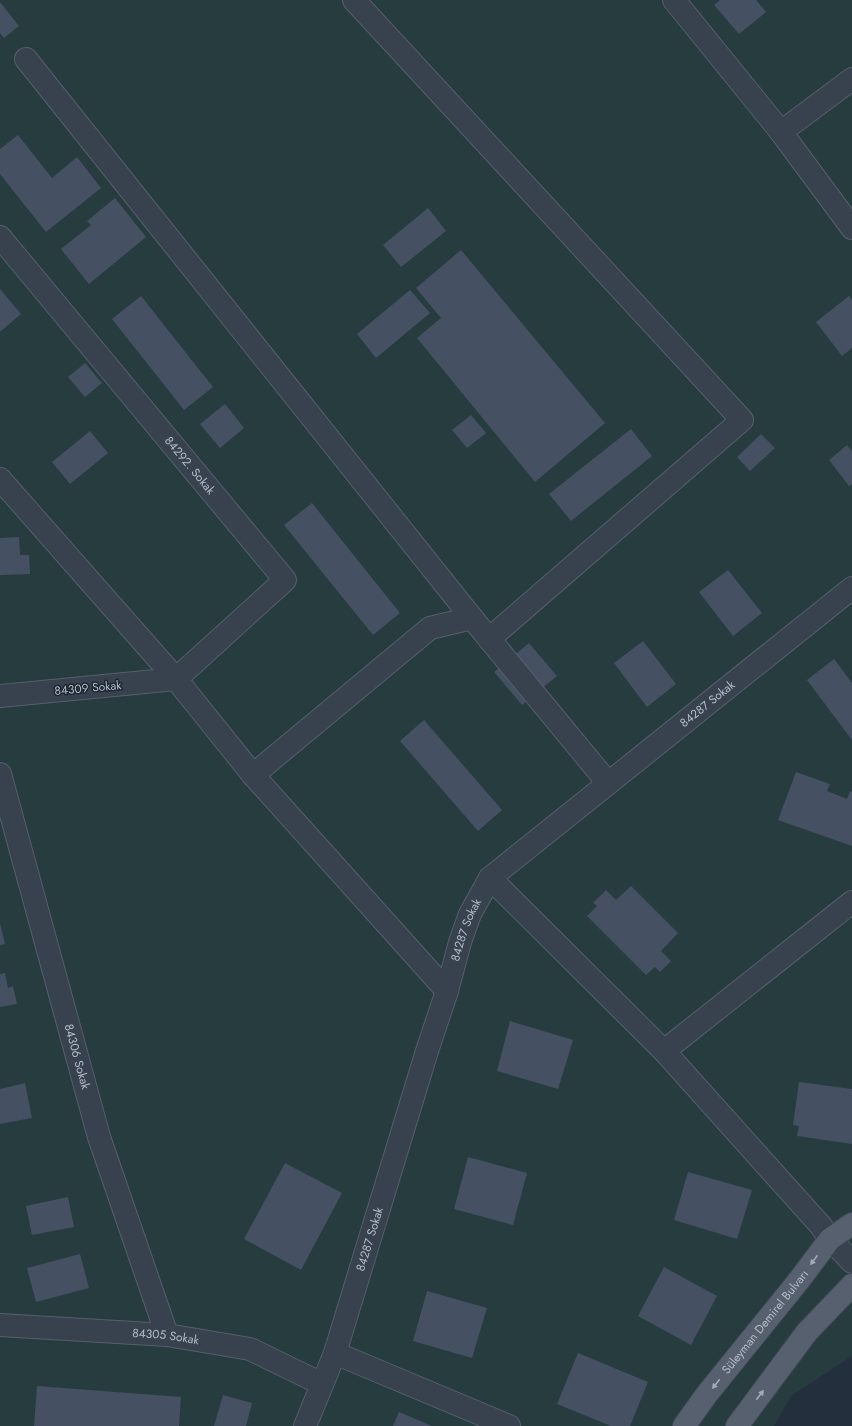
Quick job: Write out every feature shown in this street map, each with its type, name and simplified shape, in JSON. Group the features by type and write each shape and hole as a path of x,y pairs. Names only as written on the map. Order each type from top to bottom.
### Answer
{"main road":[{"name":"Süleyman Demirel Bulvarı","path":"684,1426 707,1394 830,1240 852,1224"},
{"path":"737,1426 807,1332 852,1285"}],"street":[{"path":"354,0 742,420 489,639"},
{"path":"674,0 781,132 852,228"},
{"path":"26,59 472,618 608,783"},
{"path":"781,132 852,79"},
{"name":"84292. Sokak","path":"0,237 285,580 176,679"},
{"path":"0,479 176,679 253,775 447,991"},
{"name":"84287 Sokak","path":"305,1426 334,1353 427,1051 447,991 460,942 470,914 490,878 852,588"},
{"path":"253,775 430,628 472,618"},
{"name":"84309 Sokak","path":"0,696 176,679"},
{"name":"84306 Sokak","path":"0,774 99,1137 167,1335"},
{"path":"490,878 664,1051 821,1226 830,1240 852,1262"},
{"path":"664,1051 852,902"},
{"name":"84305 Sokak","path":"0,1325 167,1335 250,1350 322,1384"},
{"path":"334,1353 509,1426"}],"green space":[{"path":"0,0 852,0 852,1356 791,1396 774,1426 0,1426"}],"building":[{"path":"720,0 756,0 766,12 739,34 714,5"},
{"path":"0,2 19,26 4,38 0,33"},
{"path":"18,135 52,178 77,157 101,188 46,232 0,174 0,149"},
{"path":"115,198 146,237 89,284 61,249 91,225 87,221"},
{"path":"428,208 446,231 401,267 383,245"},
{"path":"461,250 605,423 535,482 417,338 441,318 416,288"},
{"path":"0,289 21,314 0,332"},
{"path":"410,290 430,313 376,358 357,334"},
{"path":"141,296 213,387 184,410 112,319"},
{"path":"849,296 852,300 852,348 842,356 816,322"},
{"path":"85,363 102,383 85,397 68,377"},
{"path":"225,404 244,428 220,448 200,424"},
{"path":"471,415 486,433 467,448 452,430"},
{"path":"631,429 652,456 571,521 549,494"},
{"path":"90,431 108,453 70,484 52,462"},
{"path":"761,434 775,448 750,471 737,457"},
{"path":"847,445 852,451 852,484 849,486 829,460"},
{"path":"312,503 400,613 373,635 284,525"},
{"path":"19,537 20,555 29,555 30,574 0,575 0,538"},
{"path":"728,570 762,613 733,636 699,592"},
{"path":"643,641 676,684 647,707 614,663"},
{"path":"529,643 557,676 522,705 494,672"},
{"path":"834,659 852,683 852,740 807,680"},
{"path":"424,720 502,810 478,831 400,741"},
{"path":"796,772 830,784 827,791 847,799 850,791 852,792 852,846 778,820"},
{"path":"631,886 678,933 661,951 671,961 660,972 655,967 646,975 587,916 597,906 593,903 606,890 616,900"},
{"path":"0,923 5,944 0,945"},
{"path":"5,973 8,988 13,986 17,1004 0,1007 0,974"},
{"path":"510,1021 573,1040 558,1089 497,1071"},
{"path":"799,1082 852,1089 852,1144 797,1136 799,1126 793,1125"},
{"path":"25,1083 32,1118 0,1124 0,1089"},
{"path":"468,1157 527,1173 513,1225 454,1209"},
{"path":"285,1163 342,1193 301,1270 244,1239"},
{"path":"688,1172 752,1190 737,1239 674,1220"},
{"path":"68,1197 74,1227 32,1235 26,1206"},
{"path":"80,1254 89,1288 36,1302 27,1268"},
{"path":"664,1267 717,1296 691,1345 638,1316"},
{"path":"427,1291 487,1308 472,1358 413,1341"},
{"path":"578,1353 648,1382 630,1426 611,1426 557,1404"},
{"path":"37,1386 181,1397 179,1426 34,1426"},
{"path":"223,1395 252,1403 246,1426 214,1426"},
{"path":"399,1412 432,1426 393,1426"}]}
